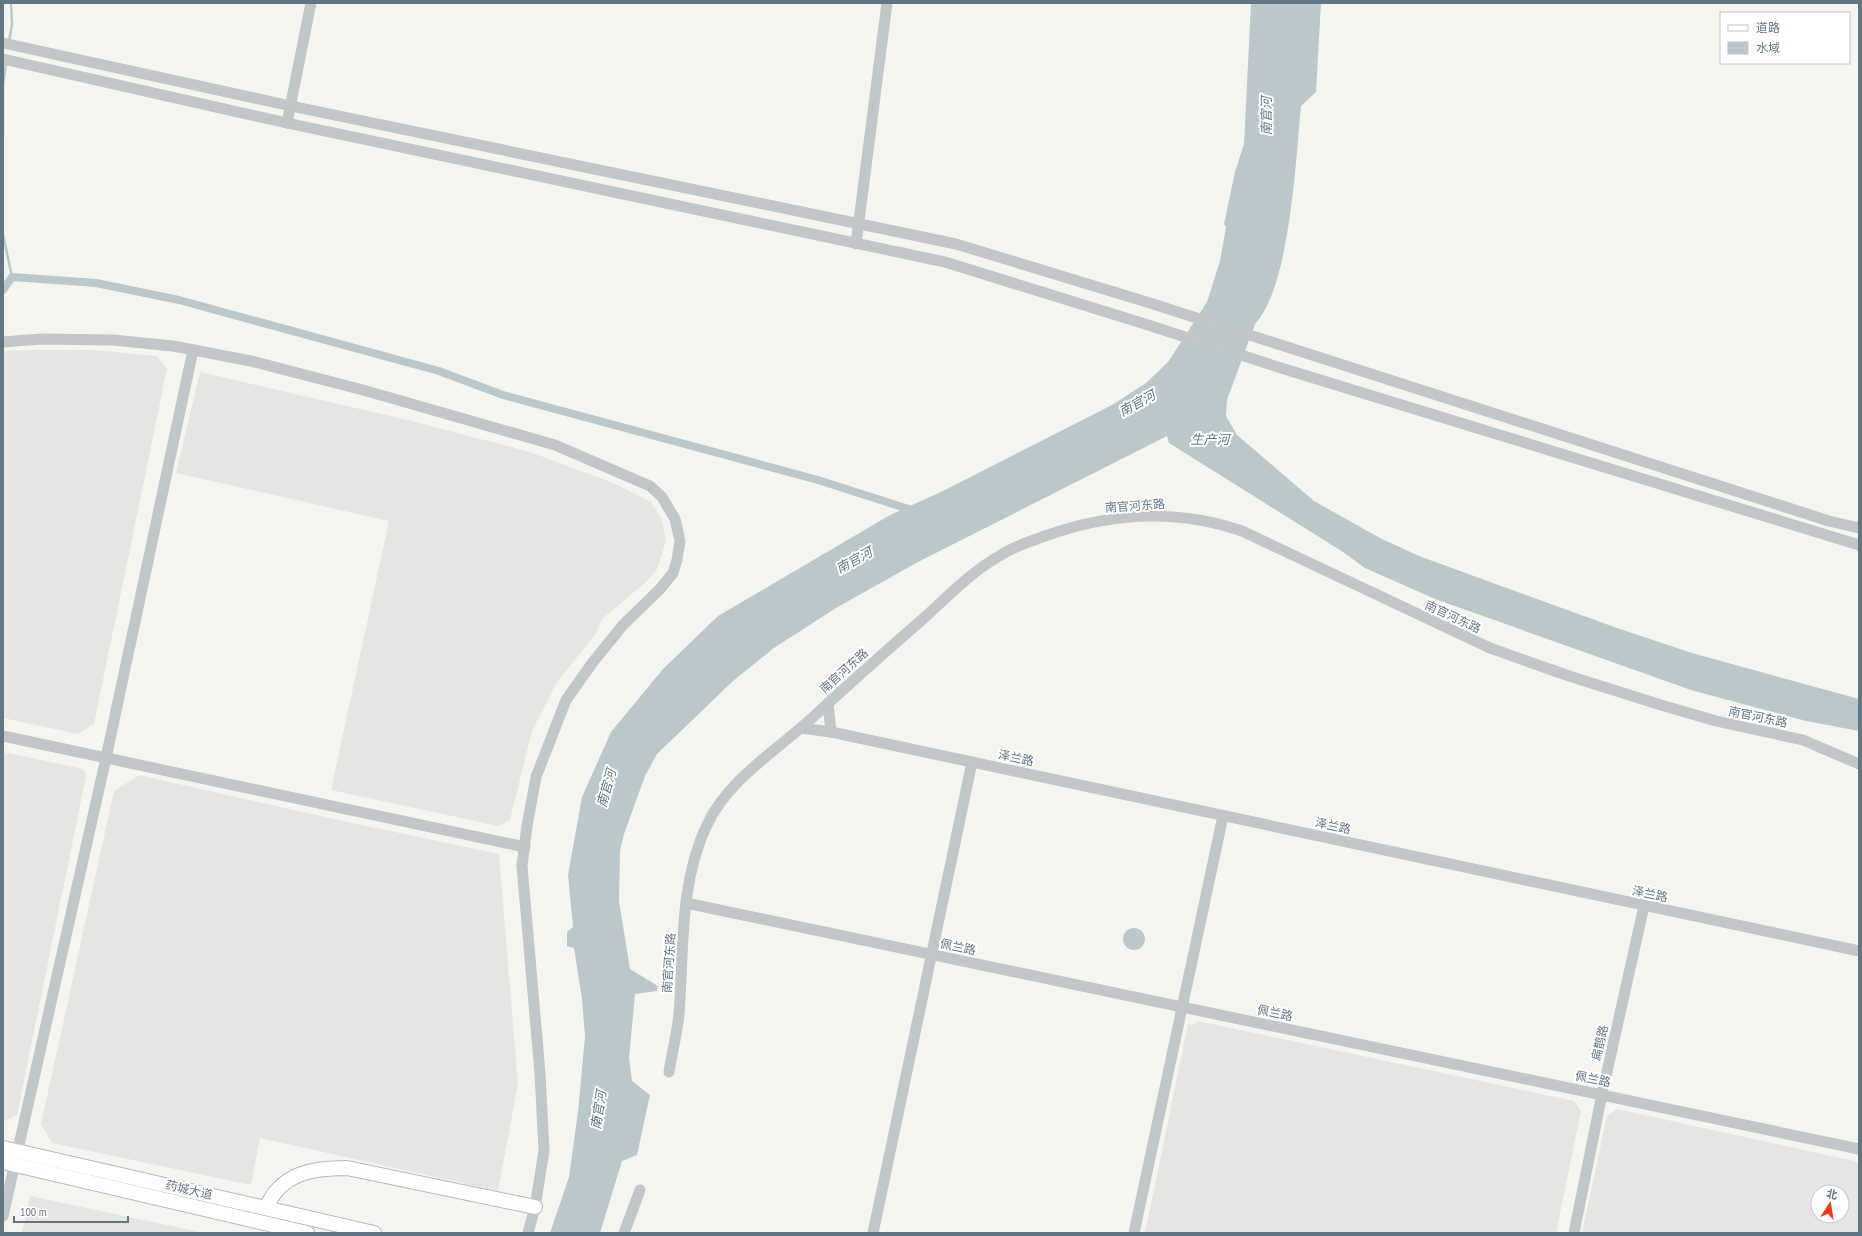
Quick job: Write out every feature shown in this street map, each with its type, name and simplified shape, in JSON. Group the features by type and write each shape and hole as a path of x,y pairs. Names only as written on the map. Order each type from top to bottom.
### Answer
{"main road":[{"name":"药城大道","path":"3,1148 12,1159 260,1228 307,1233"},
{"name":"药城大道","path":"12,1159 266,1208 374,1233"},
{"path":"266,1208 272,1195 281,1185 300,1174 325,1168 348,1168 535,1207"}],"street":[{"path":"288,123 311,3"},
{"path":"856,244 887,3"},
{"path":"3,43 291,106 956,244 1150,303 1829,521 1859,528"},
{"path":"3,59 288,123 945,262 1281,368 1859,545"},
{"path":"3,342 41,339 113,340 193,350 251,360 363,390 555,445 650,486 662,497 676,519 680,541 673,573 660,589 623,626 593,662 566,700 536,777 522,866 540,1073 544,1151 535,1207 528,1233"},
{"path":"3,1216 12,1159 106,758 193,350"},
{"name":"南官河东路","path":"669,1072 679,1017 688,882 705,828 719,804 737,782 802,728 966,580 1000,555 1058,531 1112,518 1167,516 1196,519 1222,524 1242,531 1497,651 1569,676 1716,721 1803,740 1859,764"},
{"path":"828,703 831,732"},
{"name":"泽兰路","path":"802,728 831,732 1859,951"},
{"path":"3,736 525,847"},
{"path":"873,1233 972,762"},
{"path":"1134,1233 1223,816"},
{"name":"佩兰路","path":"686,903 1859,1149"},
{"name":"扁鹊路","path":"1574,1233 1602,1094 1644,906"},
{"path":"624,1233 640,1190"}],"shaded area":[{"path":"93,350 157,356 167,369 94,724 78,734 3,718 3,351"},
{"path":"200,372 412,421 530,452 616,484 651,502 662,520 666,540 657,570 645,583 603,618 595,635 557,682 532,731 510,820 498,826 331,790 389,521 176,473"},
{"path":"3,752 79,768 85,771 86,776 17,1115 3,1122"},
{"path":"139,775 329,818 499,854 518,1084 498,1191 260,1138 251,1185 52,1143 41,1124 114,791"},
{"path":"1198,1021 1574,1101 1581,1111 1556,1233 1145,1233 1188,1024 1193,1025"},
{"path":"1617,1109 1859,1162 1859,1233 1582,1233 1607,1116"},
{"path":"30,1196 205,1233 22,1233"}],"water":[{"path":"1251,3 1321,3 1316,92 1301,106 1293,188 1284,252 1276,282 1267,306 1255,324 1227,400 1226,416 1237,435 1314,501 1380,538 1419,556 1617,628 1692,653 1859,699 1859,731 1806,721 1691,690 1435,599 1365,568 1343,552 1169,443 1167,436 918,562 836,608 774,648 733,681 657,754 645,776 624,834 620,851 619,901 630,969 658,986 657,991 635,994 629,1058 632,1081 650,1095 637,1155 622,1161 600,1233 550,1233 569,1177 578,1112 585,1036 582,999 574,948 567,946 567,932 573,927 568,875 582,797 611,732 663,669 718,616 890,515 943,491 1112,405 1146,383 1168,362 1207,302 1220,261 1226,227 1224,224 1235,172 1244,144"},
{"path":"1134,928 1142,931 1145,939 1142,947 1134,950 1126,947 1123,939 1126,931"}],"waterway":[{"path":"9,42 12,24 11,3"},
{"path":"3,136 3,85 6,63"},
{"path":"3,234 12,277"},
{"path":"3,290 12,277 96,283 179,300 439,371 503,395 818,480 915,511"}],"water label":[{"name":"南官河","path":"1266,116"},
{"name":"南官河","path":"1137,403"},
{"name":"生产河","path":"1210,439"},
{"name":"南官河","path":"854,560"},
{"name":"南官河","path":"606,788"},
{"name":"南官河","path":"598,1110"}]}
